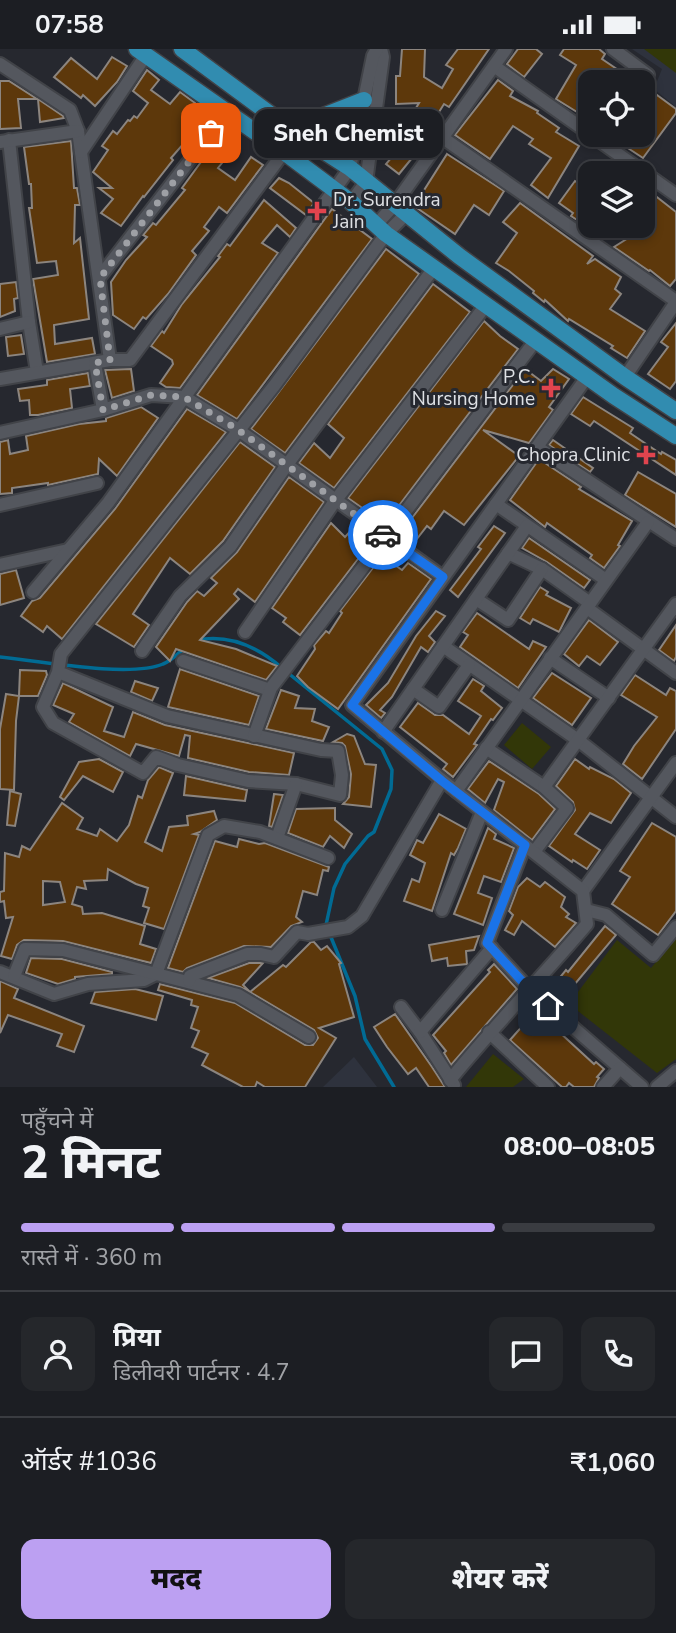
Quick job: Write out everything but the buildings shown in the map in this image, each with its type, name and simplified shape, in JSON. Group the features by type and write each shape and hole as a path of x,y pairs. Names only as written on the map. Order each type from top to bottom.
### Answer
{"main road":[{"path":"182,49 290,129 350,168 459,256 676,411"},
{"path":"141,52 284,152 434,268 587,377 676,436"},
{"path":"290,129 364,100"}],"street":[{"path":"33,592 108,503 350,168 373,56 379,49 383,57 366,182 351,202"},
{"path":"59,667 167,716 321,750 338,751 342,775 340,795 296,784 248,781 177,765 156,757 143,773 54,723 43,707 59,667 237,429 274,386 381,229 401,209 443,138 506,49"},
{"path":"614,49 641,70"},
{"path":"81,152 141,52"},
{"path":"0,64 70,110 78,131 110,360"},
{"path":"494,66 578,126"},
{"path":"100,278 227,112"},
{"path":"37,372 4,141 78,131"},
{"path":"443,138 676,302 625,377"},
{"path":"608,147 676,195"},
{"path":"0,379 110,360 130,360 284,152"},
{"path":"142,651 180,596 230,547 286,466 434,268"},
{"path":"245,632 335,501 486,305"},
{"path":"0,329 29,322"},
{"path":"254,736 271,690 536,340"},
{"path":"95,363 103,410"},
{"path":"401,1007 453,1084 489,1032 530,990 587,924 583,891 442,781 352,705 587,377"},
{"path":"0,433 103,410 151,395 184,397 237,429 443,577"},
{"path":"537,447 676,539"},
{"path":"0,505 97,483"},
{"path":"496,504 606,580"},
{"path":"456,791 648,522"},
{"path":"383,732 527,526"},
{"path":"0,565 68,550"},
{"path":"508,553 542,569 676,673"},
{"path":"476,599 508,620 542,569"},
{"path":"544,787 676,604"},
{"path":"443,646 578,740 676,817"},
{"path":"550,658 609,698"},
{"path":"183,661 271,690"},
{"path":"413,689 439,707 469,665"},
{"path":"486,748 544,787 567,808 530,849 487,943 530,990 642,1087"},
{"path":"583,891 676,763"},
{"path":"189,981 190,976 247,954 274,957 297,932 308,934 348,927 362,916 442,781"},
{"path":"277,838 296,784"},
{"path":"442,910 482,812"},
{"path":"0,972 54,994 88,984 144,980 156,974 208,835 224,825 260,832 328,858"},
{"path":"586,910 606,915 653,955 676,927"},
{"path":"420,1032 492,948"},
{"path":"14,976 25,949 63,950 238,995 309,1037"},
{"path":"489,1032 548,1087"},
{"path":"603,1087 620,1068"},
{"path":"657,1087 676,1072"}],"shaded area":[{"path":"632,49 676,49 676,107 655,90 662,69"},
{"path":"354,1057 377,1087 323,1087"}],"green space":[{"path":"644,49 676,49 676,73"},
{"path":"522,723 551,747 532,769 504,745"},
{"path":"676,938 676,1059 657,1073 569,1004 617,940 651,968"},
{"path":"493,1054 524,1079 513,1087 466,1087"}],"waterway":[{"path":"197,640 220,639 242,644 253,648 282,668"},
{"path":"0,657 83,667 129,669 163,664 185,648"},
{"path":"288,673 382,749 392,770 391,789 374,832 345,864 334,888 326,925 355,996 365,1039 394,1087"}],"way so far":[{"path":"211,133 100,278 110,360 95,363 103,410 151,395 184,397 237,429 383,535"}],"place":[{"name":"Sneh Chemist","path":"211,133"},
{"name":"Dr. Surendra Jain","path":"317,211"},
{"name":"P.C. Nursing Home","path":"551,388"},
{"name":"Chopra Clinic","path":"646,455"}],"route":[{"path":"383,535 443,577 352,705 442,781 525,845 487,943 548,1006"}]}
